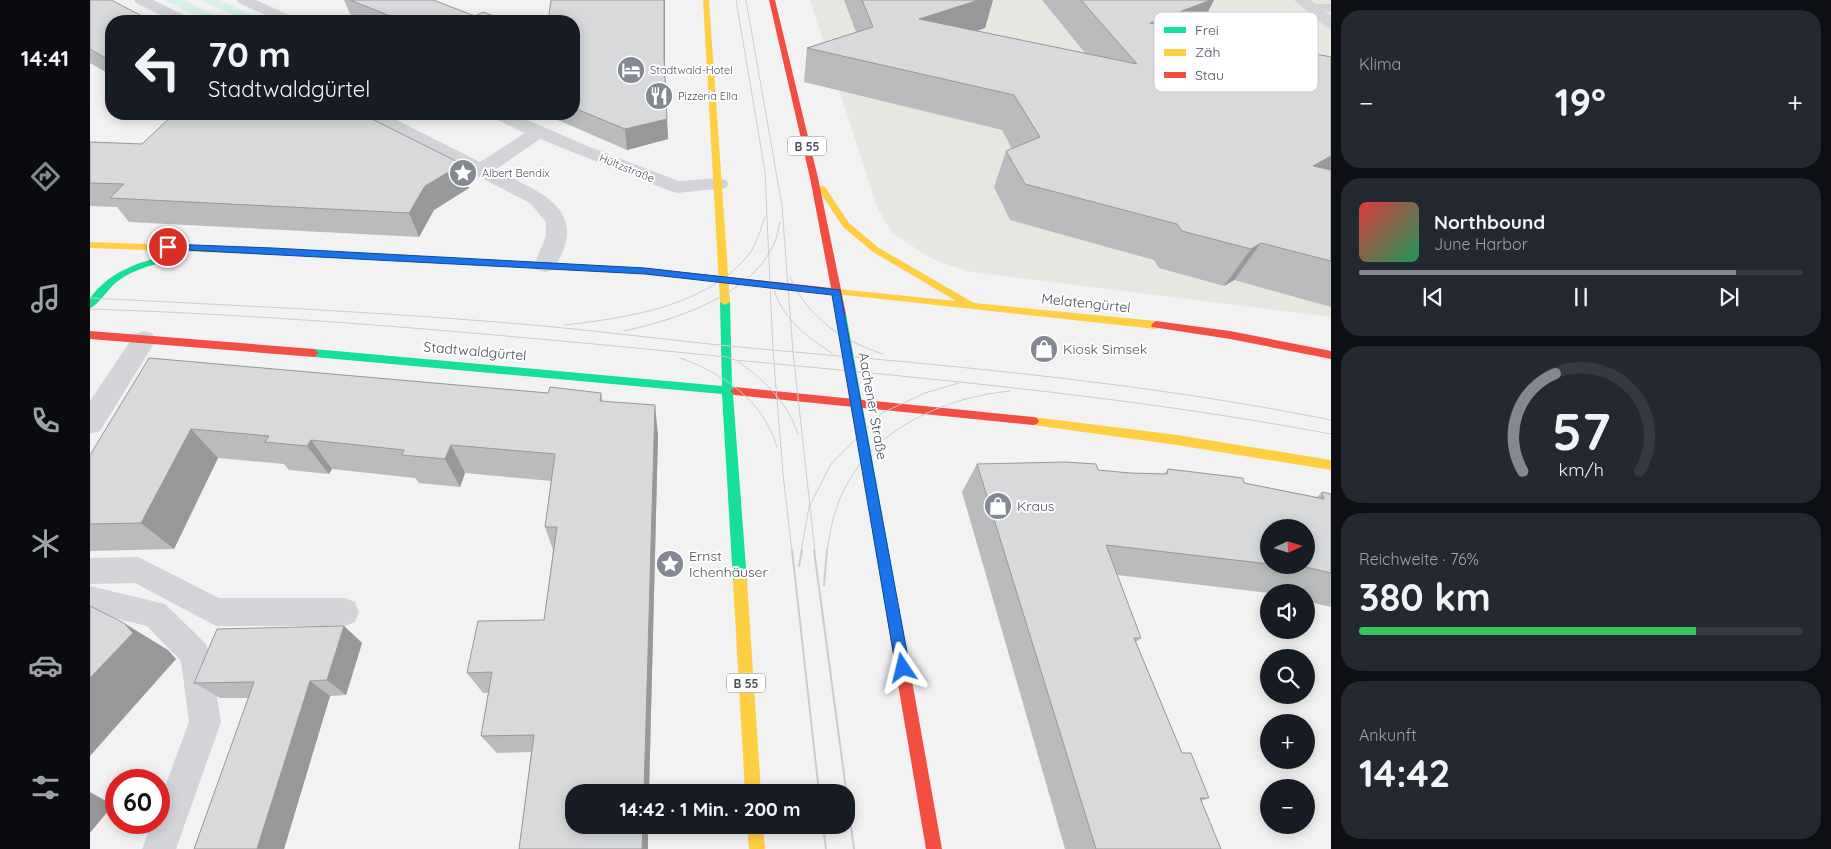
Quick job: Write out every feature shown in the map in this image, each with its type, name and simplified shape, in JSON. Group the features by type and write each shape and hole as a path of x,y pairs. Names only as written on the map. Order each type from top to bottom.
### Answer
{"main road":[{"name":"B 55","path":"706,0 725,280 727,390 730,410 753,784"},
{"name":"Aachener Straße","path":"772,0 814,178 837,292 934,849"},
{"path":"814,178 846,225 876,250 974,307"},
{"path":"90,245 227,249 645,271 837,292"},
{"path":"90,305 106,285 119,274 144,262 227,249"},
{"name":"Melatengürtel","path":"837,292 1181,328 1230,335 1331,355"},
{"name":"Stadtwaldgürtel","path":"90,335 477,366 856,402"},
{"path":"856,402 1042,422 1148,436 1331,465"},
{"path":"756,834 757,849"}],"street":[{"path":"141,0 172,15"},
{"path":"244,0 278,15"},
{"path":"1306,4 1316,12"},
{"path":"1318,14 1331,24"},
{"path":"383,120 537,198 554,213 558,225 558,236 545,265"},
{"name":"Hültzstraße","path":"512,120 677,187 719,184"},
{"path":"481,170 539,132"},
{"path":"90,422 144,340"}],"lane":[{"path":"1306,4 1331,8"},
{"path":"90,571 138,570 216,612 344,612"},
{"path":"90,598 155,614 195,654 205,722 159,849"}],"shaded area":[{"path":"810,0 1331,0 1331,317 971,272 934,260 892,233 877,207"}],"green space":[{"path":"164,0 183,0 215,15 196,15"},
{"path":"200,0 219,0 252,15 233,15"}],"building":[{"path":"90,0 111,0 140,15 105,15 105,58 90,49"},
{"path":"350,0 433,0 472,15 388,15"},
{"path":"551,0 664,0 667,119 625,129 580,110 580,15 549,15"},
{"path":"862,0 979,0 919,19 1137,64 1081,0 1211,0 1179,12 1154,12 1154,21 1150,23 1154,24 1154,92 1318,92 1318,55 1331,57 1331,156 1313,166 1331,170 1331,261 1261,243 1251,249 1182,231 1177,224 1025,184 1006,151 1040,137 1014,95 807,48 873,27"},
{"path":"483,12 491,15 477,15"},
{"path":"168,120 374,120 462,164 425,186 409,213 110,198 124,184 90,183 90,142 142,144"},
{"path":"149,358 548,393 550,387 601,393 600,401 655,405 644,784 565,784 565,834 643,834 642,849 519,849 534,735 481,736 492,672 467,673 478,621 544,620 557,527 545,527 555,454 451,445 445,459 402,455 404,450 311,440 307,446 265,442 269,436 191,429 141,523 90,524 90,455"},
{"path":"1065,462 1096,464 1098,470 1167,474 1168,469 1243,478 1244,483 1324,499 1322,492 1331,494 1331,573 1315,569 1315,519 1260,519 1260,563 1106,545 1141,638 1134,638 1182,753 1191,753 1209,798 1200,798 1221,849 1096,849 977,464"},
{"path":"90,606 124,623 133,633 90,678"},
{"path":"344,626 327,680 310,681 257,849 194,849 254,682 194,683 217,629"}],"tram line":[{"path":"736,0 765,172 769,253"},
{"path":"746,0 782,206 791,320"},
{"path":"565,325 637,314 685,299 707,289 745,259 757,239 765,217"},
{"path":"769,253 775,242 780,222"},
{"path":"624,331 665,320 709,303 748,278 763,262 769,253"},
{"path":"769,253 773,350"},
{"path":"790,277 797,292 806,304 827,326 853,342 883,354"},
{"path":"774,291 778,301 791,320"},
{"path":"90,298 294,308 497,322 773,350"},
{"path":"90,309 250,316 488,334 727,357 735,360 774,364"},
{"path":"791,320 814,341 832,353"},
{"path":"791,320 793,352"},
{"path":"773,350 793,352"},
{"path":"773,350 774,364"},
{"path":"793,352 1053,377 1192,396 1331,420"},
{"path":"793,352 795,366"},
{"path":"680,358 711,372 740,391 762,416 771,431 777,447"},
{"path":"737,361 766,384 777,397"},
{"path":"774,364 795,366"},
{"path":"774,364 777,397"},
{"path":"795,366 1109,399 1331,434"},
{"path":"795,366 810,505"},
{"path":"810,505 831,464 882,413 925,393 959,383"},
{"path":"827,552 834,518 842,494 859,465 875,447 894,432 938,408 986,394 1010,391"},
{"path":"777,397 788,412 798,434"},
{"path":"777,397 792,552"},
{"path":"801,552 810,505"},
{"path":"810,505 815,552"},
{"path":"792,550 818,784"},
{"path":"799,566 802,550"},
{"path":"814,550 854,849"},
{"path":"824,585 827,550"},
{"path":"824,834 826,849"}],"traffic: fast":[{"path":"285,252 497,263"},
{"path":"90,305 107,285 126,271 148,263 174,257"},
{"path":"725,302 727,390 730,410 740,581"},
{"path":"841,314 894,619"},
{"path":"314,353 735,391"}],"traffic: slow":[{"path":"706,0 725,302"},
{"path":"822,189 846,225 876,250 974,307"},
{"path":"90,245 285,252"},
{"path":"829,291 1156,325"},
{"path":"1033,421 1177,440 1331,465"},
{"path":"740,581 753,784"},
{"path":"756,834 757,849"}],"traffic: jam":[{"path":"772,0 814,178 841,314"},
{"path":"497,263 645,271 829,291"},
{"path":"1156,325 1230,335 1331,355"},
{"path":"90,335 314,353"},
{"path":"735,391 1033,421"},
{"path":"894,619 934,849"}],"place":[{"name":"Stadtwald-Hotel","path":"631,70"},
{"name":"Pizzeria Ella","path":"659,96"},
{"name":"Albert Bendix","path":"463,173"},
{"name":"Kiosk Simsek","path":"1044,349"},
{"name":"Kraus","path":"998,506"},
{"name":"Ernst Ichenhäuser","path":"670,564"}],"route":[{"path":"168,247 273,250 645,271 837,292 903,668"}]}
